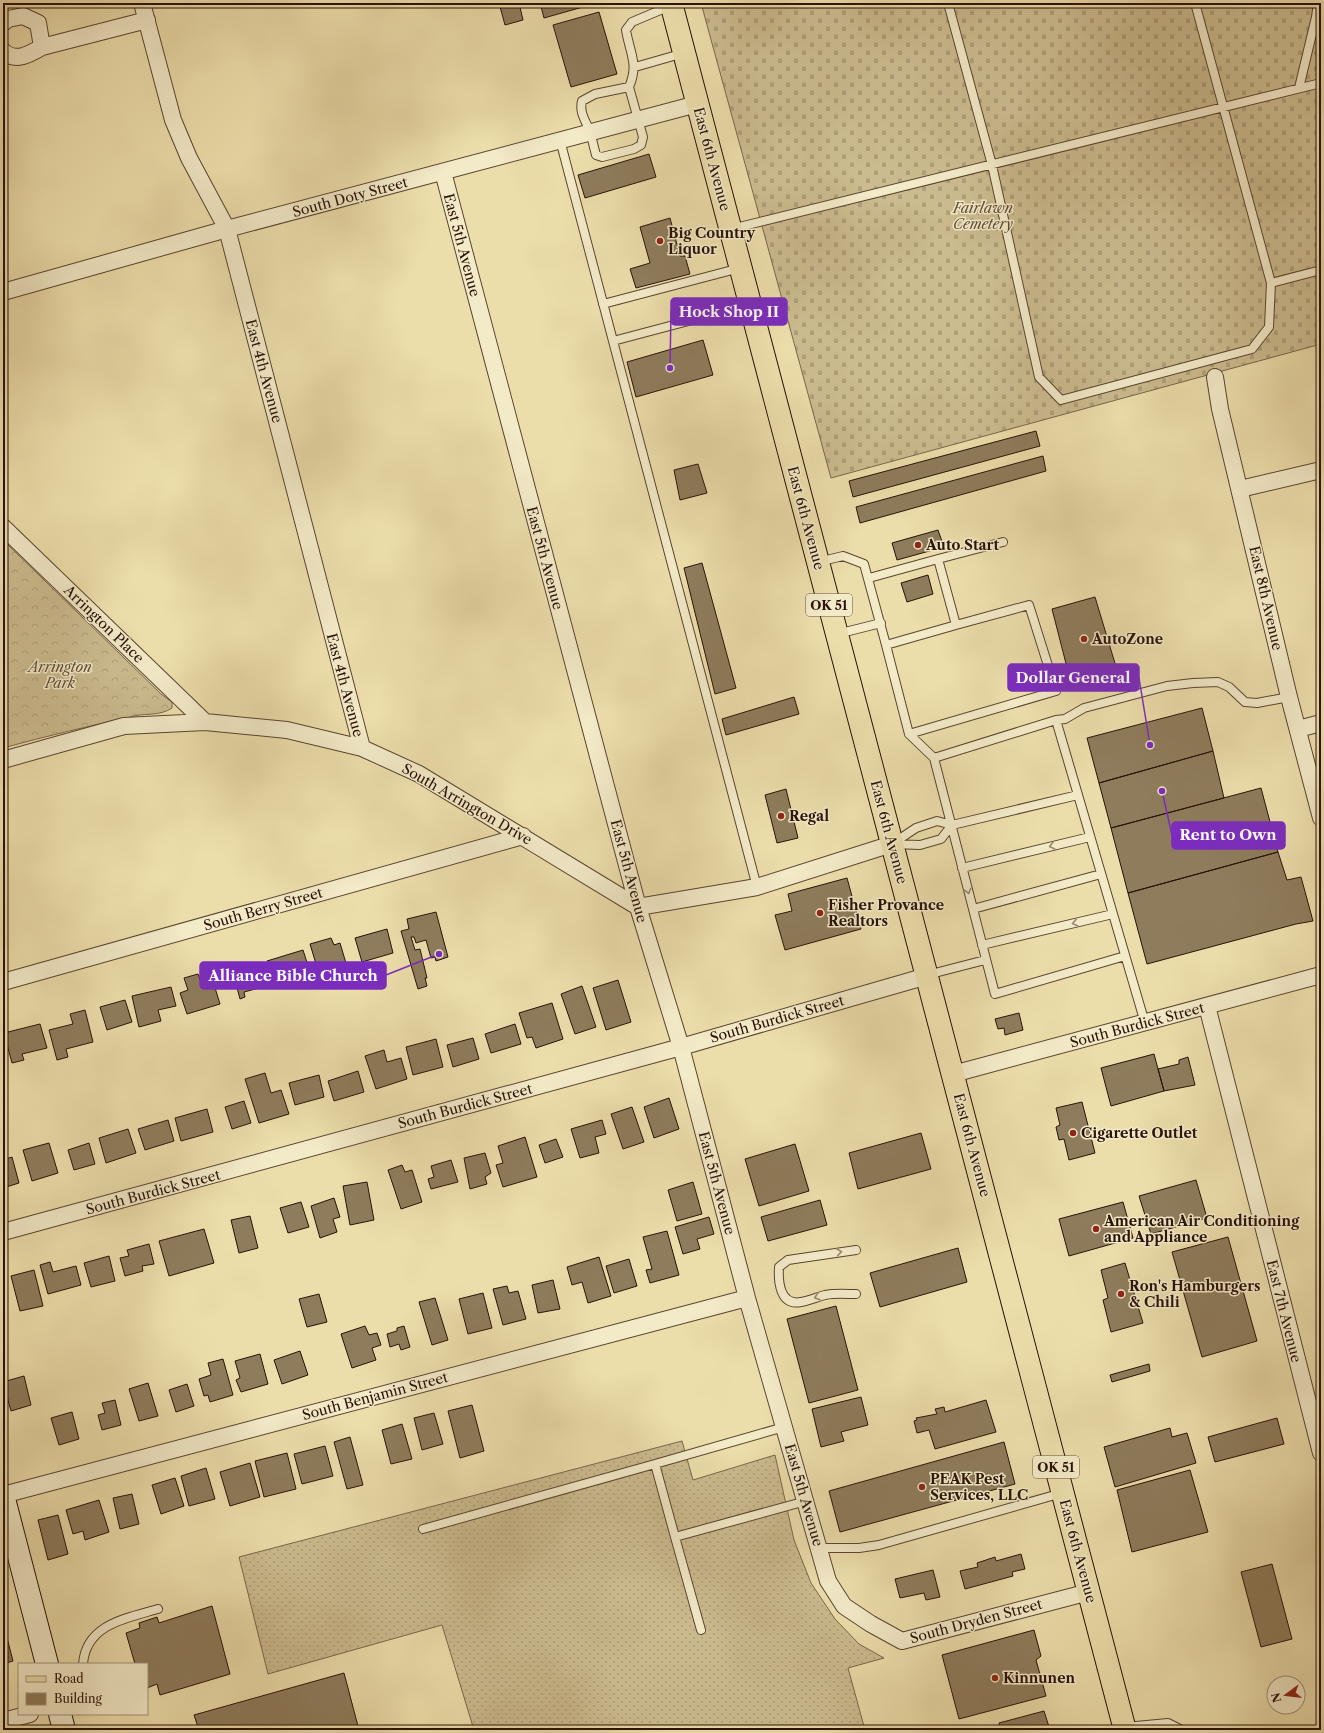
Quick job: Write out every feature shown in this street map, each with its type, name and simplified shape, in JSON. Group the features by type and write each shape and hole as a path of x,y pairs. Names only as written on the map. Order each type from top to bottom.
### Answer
{"main road":[{"name":"East 6th Avenue","path":"671,4 1124,1729"}],"street":[{"name":"East 4th Avenue","path":"142,3 173,120 189,158 227,229 362,748"},
{"path":"3,23 8,19 23,16 38,23 42,47"},
{"path":"3,51 7,54 24,57 42,47 147,20"},
{"name":"South Doty Street","path":"3,292 227,229 697,104"},
{"name":"East 5th Avenue","path":"443,172 638,907 681,1047 747,1298 824,1567"},
{"name":"East 8th Avenue","path":"1215,377 1220,409 1321,818"},
{"path":"1240,489 1321,470"},
{"name":"Arrington Place","path":"3,527 205,722"},
{"name":"South Arrington Drive","path":"3,760 124,726 205,722 287,730 362,748 419,774 638,907"},
{"path":"1298,729 1321,723"},
{"name":"South Berry Street","path":"3,982 523,836"},
{"path":"638,907 757,887 892,844"},
{"name":"South Burdick Street","path":"953,1074 1321,974"},
{"name":"South Burdick Street","path":"3,1232 681,1047 927,976"},
{"name":"East 7th Avenue","path":"1207,1006 1321,1453"},
{"name":"South Benjamin Street","path":"3,1495 747,1298"},
{"path":"3,1495 47,1663"},
{"name":"South Dryden Street","path":"824,1567 828,1581 844,1606 871,1624 902,1641 1089,1592"},
{"path":"3,1721 26,1715"},
{"path":"60,1715 64,1730"}],"lane":[{"path":"948,3 992,165 1039,377 1060,400 1252,348 1269,327 1271,283 1195,3"},
{"path":"1299,88 1318,3"},
{"path":"629,87 595,94 582,101 580,107 590,132 596,155 602,157 608,156 641,145 643,137 629,87 634,75 634,67 626,30 632,22 671,4"},
{"path":"634,67 684,53"},
{"path":"730,229 1321,83"},
{"path":"560,140 757,887"},
{"path":"603,304 740,268"},
{"path":"1271,283 1321,270"},
{"path":"613,341 750,305"},
{"path":"869,578 1003,542"},
{"path":"818,562 843,556 864,564 881,623 909,734 934,758 995,994 1125,956"},
{"path":"938,559 956,625"},
{"path":"886,645 1029,605 1056,691 909,734"},
{"path":"837,634 881,623"},
{"path":"934,758 1065,718 1084,708 1167,686 1218,682 1229,687 1245,702 1257,703 1290,697"},
{"path":"1056,720 1145,1023"},
{"path":"892,844 916,828 937,821 952,826 1078,794"},
{"path":"892,844 920,845 941,838 952,826"},
{"path":"962,868 1090,837"},
{"path":"973,909 1101,874"},
{"path":"982,945 1113,914"},
{"path":"927,976 986,960"},
{"path":"856,1250 788,1260 779,1267 778,1279 784,1298 792,1302 800,1302 826,1295 856,1294"},
{"path":"424,1529 784,1427"},
{"path":"655,1464 701,1630"},
{"path":"819,1548 859,1548 879,1545 1063,1493"},
{"path":"675,1537 806,1501"},
{"path":"83,1663 84,1653 92,1638 112,1622 158,1609"},
{"path":"1124,1729 1168,1723 1182,1730"}],"green space":[{"name":"Fairlawn Cemetery","path":"701,3 1321,3 1321,344 831,478"},
{"name":"Arrington Park","path":"3,540 161,694 172,702 172,708 163,712 134,716 3,748"},
{"path":"682,1441 693,1480 775,1455 794,1540 811,1583 835,1619 859,1644 884,1658 848,1668 865,1730 474,1730 442,1625 268,1674 239,1557"}],"building":[{"path":"499,3 519,3 523,20 505,25"},
{"path":"540,3 597,3 544,18"},
{"path":"599,12 617,74 571,87 553,25"},
{"path":"649,154 656,177 585,198 578,175"},
{"name":"Big Country Liquor","path":"670,218 680,256 685,256 690,274 636,288 630,269 650,263 640,227"},
{"path":"703,340 713,375 636,397 627,362"},
{"path":"1036,431 1040,446 853,497 849,481"},
{"path":"1043,456 1046,471 860,523 856,507"},
{"path":"698,464 707,493 680,500 674,470"},
{"name":"Auto Start","path":"938,530 944,547 897,560 892,543"},
{"path":"702,563 736,688 715,694 684,568"},
{"path":"928,575 933,594 907,602 901,583"},
{"name":"AutoZone","path":"1095,597 1117,670 1071,683 1052,609"},
{"path":"794,697 799,714 726,735 722,719"},
{"path":"1202,708 1213,751 1099,783 1087,738"},
{"path":"1213,751 1224,798 1111,828 1099,783"},
{"path":"1261,788 1278,852 1128,893 1111,828"},
{"name":"Regal","path":"786,789 798,838 777,843 765,795"},
{"path":"1278,852 1287,880 1301,877 1313,921 1296,924 1147,964 1128,893"},
{"name":"Fisher Provance Realtors","path":"847,878 861,929 785,950 775,915 792,911 788,894"},
{"path":"436,912 448,957 436,961 435,957 431,958 426,940 416,943 414,937 411,937 415,950 420,949 427,978 425,978 427,986 418,989 401,931 409,929 407,919"},
{"path":"387,929 393,953 362,962 355,938"},
{"path":"331,938 334,945 340,943 348,970 342,972 345,980 323,987 310,944"},
{"path":"303,950 311,975 281,984 279,977 272,979 267,961"},
{"path":"242,966 243,970 257,966 263,987 244,992 245,997 240,999 232,969"},
{"path":"198,974 201,982 212,978 220,1004 187,1014 180,993 188,990 184,978"},
{"path":"618,980 631,1022 606,1030 593,988"},
{"path":"582,986 596,1027 575,1034 561,994"},
{"path":"171,987 176,1006 158,1010 161,1021 139,1027 132,996"},
{"path":"125,1000 132,1022 107,1030 100,1007"},
{"path":"552,1003 563,1039 536,1048 532,1037 527,1038 519,1013"},
{"path":"85,1010 93,1042 66,1049 68,1057 57,1060 49,1030 73,1024 70,1014"},
{"path":"1019,1013 1023,1030 1005,1035 1004,1028 998,1029 995,1019"},
{"path":"40,1024 47,1048 22,1054 24,1060 12,1063 4,1033"},
{"path":"515,1024 521,1044 491,1053 485,1034"},
{"path":"473,1038 479,1059 453,1067 447,1045"},
{"path":"436,1039 443,1067 413,1075 406,1047"},
{"path":"384,1050 387,1062 401,1058 407,1079 376,1089 365,1056"},
{"path":"1154,1054 1164,1091 1111,1106 1101,1068"},
{"path":"1188,1057 1195,1085 1164,1091 1158,1069 1179,1064 1179,1060"},
{"path":"358,1071 364,1092 334,1101 328,1081"},
{"path":"265,1073 271,1093 281,1090 289,1114 259,1123 245,1079"},
{"path":"319,1075 324,1097 295,1105 289,1083"},
{"path":"669,1098 679,1129 654,1138 644,1107"},
{"path":"244,1101 251,1123 232,1129 225,1107"},
{"name":"Cigarette Outlet","path":"1082,1102 1095,1153 1069,1160 1064,1139 1059,1140 1056,1127 1060,1125 1056,1108"},
{"path":"632,1107 644,1142 623,1149 611,1114"},
{"path":"207,1109 213,1132 181,1141 175,1118"},
{"path":"168,1120 174,1141 145,1150 138,1129"},
{"path":"602,1120 606,1134 595,1137 599,1153 580,1158 571,1129"},
{"path":"128,1129 136,1153 106,1163 99,1138"},
{"path":"921,1133 931,1169 858,1189 849,1153"},
{"path":"525,1137 537,1177 503,1187 496,1165 503,1163 498,1146"},
{"path":"556,1139 563,1157 545,1163 539,1145"},
{"path":"49,1143 58,1173 32,1181 23,1150"},
{"path":"89,1143 95,1164 74,1170 68,1150"},
{"path":"795,1144 809,1191 759,1206 745,1159"},
{"path":"485,1153 491,1173 485,1177 487,1184 470,1189 464,1158"},
{"path":"12,1157 19,1183 3,1188 3,1160"},
{"path":"451,1160 458,1182 431,1189 428,1179 434,1177 431,1166"},
{"path":"402,1165 405,1172 412,1170 422,1202 401,1209 388,1170"},
{"path":"1196,1180 1207,1218 1151,1234 1139,1196"},
{"path":"367,1182 374,1220 350,1225 343,1186"},
{"path":"693,1182 702,1214 677,1221 668,1190"},
{"path":"334,1198 340,1217 333,1219 337,1232 320,1238 311,1206"},
{"path":"820,1200 827,1225 768,1241 761,1217"},
{"path":"301,1202 309,1227 288,1233 280,1208"},
{"name":"American Air Conditioning and Appliance","path":"1123,1202 1133,1238 1069,1256 1059,1219"},
{"path":"250,1216 258,1248 239,1253 231,1220"},
{"path":"709,1217 714,1234 697,1239 700,1249 683,1254 675,1227"},
{"path":"204,1229 214,1263 169,1276 159,1241"},
{"path":"667,1231 679,1275 650,1283 646,1270 652,1269 643,1237"},
{"path":"1228,1237 1257,1341 1202,1357 1172,1252"},
{"path":"149,1244 154,1264 142,1266 143,1271 125,1276 120,1258 129,1256 127,1250"},
{"path":"958,1248 967,1282 880,1307 870,1273"},
{"path":"109,1256 115,1281 91,1287 84,1263"},
{"path":"599,1257 611,1296 588,1303 582,1282 572,1285 567,1267"},
{"path":"629,1259 637,1286 614,1293 606,1266"},
{"path":"50,1262 53,1272 76,1266 81,1285 48,1294 40,1265"},
{"name":"Ron's Hamburgers & Chili","path":"1125,1263 1143,1323 1111,1332 1103,1300 1108,1298 1101,1270"},
{"path":"34,1270 43,1306 20,1311 11,1276"},
{"path":"553,1280 560,1309 538,1313 532,1285"},
{"path":"507,1286 509,1293 518,1291 526,1319 503,1325 493,1289"},
{"path":"483,1293 492,1328 468,1334 459,1299"},
{"path":"319,1294 327,1322 307,1327 299,1299"},
{"path":"435,1298 448,1340 432,1345 419,1302"},
{"path":"836,1306 858,1390 809,1403 787,1319"},
{"path":"365,1326 369,1335 377,1333 381,1345 372,1348 376,1360 352,1368 341,1334"},
{"path":"404,1326 410,1347 401,1350 399,1344 390,1347 387,1334 397,1331 397,1328"},
{"path":"300,1351 308,1375 282,1384 274,1360"},
{"path":"260,1354 268,1384 241,1392 236,1380 240,1378 235,1361"},
{"path":"223,1359 233,1395 210,1402 208,1395 204,1396 199,1379 211,1375 208,1363"},
{"path":"1149,1364 1150,1371 1112,1382 1110,1375"},
{"path":"24,1376 31,1405 11,1411 3,1382"},
{"path":"148,1383 158,1416 139,1421 129,1389"},
{"path":"187,1384 194,1406 176,1412 169,1390"},
{"path":"861,1397 868,1425 841,1432 844,1441 821,1447 812,1409"},
{"path":"115,1400 121,1425 102,1430 98,1415 105,1413 102,1403"},
{"path":"986,1400 996,1432 935,1449 929,1430 917,1433 914,1421 917,1420 916,1418 937,1414 935,1409 944,1407 945,1412"},
{"path":"472,1405 484,1451 460,1458 448,1411"},
{"path":"72,1412 79,1439 59,1445 51,1418"},
{"path":"434,1413 443,1444 422,1450 414,1418"},
{"path":"1277,1418 1284,1444 1215,1462 1208,1437"},
{"path":"402,1424 412,1459 391,1464 382,1430"},
{"path":"1170,1428 1172,1437 1187,1433 1196,1463 1115,1487 1104,1447"},
{"path":"350,1437 363,1485 347,1489 334,1442"},
{"name":"PEAK Pest Services, LLC","path":"1004,1442 1015,1484 840,1532 829,1491"},
{"path":"325,1446 333,1476 302,1484 294,1454"},
{"path":"287,1453 296,1489 264,1497 255,1461"},
{"path":"250,1463 260,1497 230,1506 220,1472"},
{"path":"206,1468 215,1499 189,1506 181,1476"},
{"path":"1190,1470 1208,1532 1132,1552 1117,1490"},
{"path":"175,1478 184,1506 161,1514 152,1485"},
{"path":"132,1494 139,1524 120,1529 113,1498"},
{"path":"99,1500 109,1532 85,1540 83,1531 73,1534 66,1510"},
{"path":"58,1515 68,1554 48,1560 38,1520"},
{"path":"1021,1554 1025,1569 1012,1572 1013,1576 965,1589 960,1571 978,1567 977,1563 995,1557 996,1561"},
{"path":"1272,1564 1292,1639 1261,1647 1241,1572"},
{"path":"933,1570 940,1597 926,1600 924,1593 900,1598 895,1579"},
{"path":"212,1606 230,1674 160,1695 157,1684 148,1688 148,1663 135,1663 126,1633 140,1628 139,1623 157,1617 159,1623"},
{"name":"Kinnunen","path":"1034,1630 1041,1656 1036,1660 1046,1696 959,1719 942,1655"},
{"path":"7,1638 13,1661 3,1664 3,1639"},
{"path":"344,1673 359,1730 199,1730 194,1715"},
{"path":"1044,1711 1050,1730 1001,1730 999,1723"}],"place":[{"name":"Big Country Liquor","path":"660,241"},
{"name":"Hock Shop II","path":"670,368"},
{"name":"Auto Start","path":"918,545"},
{"name":"AutoZone","path":"1084,639"},
{"name":"Dollar General","path":"1150,745"},
{"name":"Rent to Own","path":"1162,791"},
{"name":"Regal","path":"781,816"},
{"name":"Fisher Provance Realtors","path":"820,913"},
{"name":"Alliance Bible Church","path":"439,954"},
{"name":"Cigarette Outlet","path":"1073,1133"},
{"name":"American Air Conditioning and Appliance","path":"1096,1229"},
{"name":"Ron's Hamburgers & Chili","path":"1121,1294"},
{"name":"PEAK Pest Services, LLC","path":"922,1487"},
{"name":"Kinnunen","path":"995,1678"}]}
